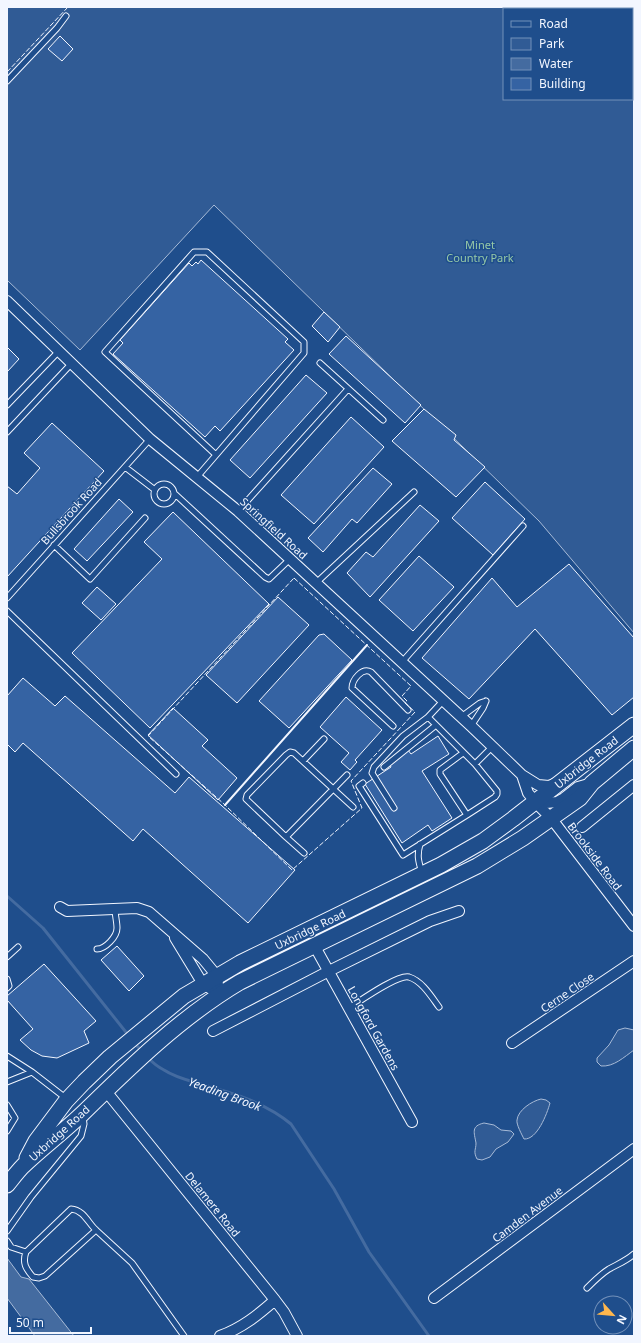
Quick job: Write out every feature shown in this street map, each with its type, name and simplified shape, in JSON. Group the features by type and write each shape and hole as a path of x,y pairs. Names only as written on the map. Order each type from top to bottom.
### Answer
{"main road":[{"name":"Uxbridge Road","path":"21,1167 36,1141 66,1101 110,1057 184,996 202,984 240,963 423,874 483,841 634,725"},
{"name":"Uxbridge Road","path":"21,1167 82,1114 105,1090 161,1040 219,994 314,945 477,866 523,838 580,798 592,783 633,751"},
{"path":"110,1057 118,1058 133,1066"},
{"path":"66,1101 70,1109 77,1114 82,1114"},
{"path":"7,1185 21,1167"}],"street":[{"name":"Springfield Road","path":"7,301 150,439 238,511 522,775 534,783 543,786 555,784 564,779"},
{"name":"Springfield Road","path":"522,775 525,789 535,802"},
{"path":"535,802 557,802 578,787 592,783"},
{"path":"582,827 634,785"},
{"name":"Brookside Road","path":"535,802 551,818 634,926"},
{"path":"60,907 67,911 137,908 148,912 203,959 217,976 219,994"},
{"path":"213,1031 430,921 460,911"},
{"path":"171,931 202,984 219,994"},
{"name":"Longford Gardens","path":"314,945 412,1122"},
{"name":"Cerne Close","path":"512,1043 634,961"},
{"name":"Delamere Road","path":"105,1090 275,1300 284,1312 297,1336"},
{"name":"Camden Avenue","path":"434,1298 634,1149"},
{"path":"220,1336 247,1324 275,1300"}],"lane":[{"path":"7,81 57,28 66,16"},
{"path":"197,477 215,454 304,354 304,342 207,252 194,252 105,352 215,454"},
{"path":"7,405 59,351"},
{"path":"7,432 72,363"},
{"path":"320,363 383,420"},
{"path":"238,511 348,389"},
{"name":"Bullsbrook Road","path":"7,598 150,439"},
{"path":"125,467 155,490"},
{"path":"175,494 173,500 164,505 158,503 154,497 155,490 160,485 166,484 172,488 175,494 265,577 269,579 290,559"},
{"path":"316,582 414,492"},
{"path":"54,545 90,579 145,518"},
{"path":"402,662 523,526"},
{"path":"7,611 176,774"},
{"path":"393,726 352,688 357,676 368,670 408,710"},
{"path":"394,808 372,773 374,767 402,736 428,717 443,701"},
{"path":"461,717 480,703 486,701 471,726"},
{"path":"363,783 359,786 403,855 494,798 497,794 495,787 475,764 428,717"},
{"path":"384,767 436,725"},
{"path":"303,761 324,739"},
{"path":"475,764 492,746"},
{"path":"304,853 246,799 247,795 286,754 290,752 294,753 353,808"},
{"path":"463,753 444,766 440,770 440,774 467,815"},
{"path":"286,837 347,775"},
{"path":"420,844 418,859 423,874"},
{"path":"96,949 101,949 111,941 118,929 114,909"},
{"path":"7,957 18,947"},
{"path":"349,1008 391,982 404,976 416,981 422,986 439,1007"},
{"path":"7,980 9,986 7,988"},
{"path":"7,1056 32,1072 63,1096 66,1101"},
{"path":"7,1082 32,1072"},
{"path":"7,1105 15,1118 7,1131"},
{"path":"7,1231 31,1197 81,1136 84,1124 82,1114"},
{"path":"96,1230 45,1276 39,1278 33,1277 26,1270 23,1258 26,1252 71,1209 76,1210 82,1213 96,1230 132,1263 184,1336"},
{"path":"7,1241 11,1246 26,1252"},
{"path":"587,1288 604,1272 627,1260 634,1254"}],"green space":[{"name":"Minet Country Park","path":"7,7 559,7 560,8 503,8 503,100 633,100 633,84 634,85 634,633 539,521 214,205 80,350 7,280"},
{"path":"625,1028 634,1030 634,1050 615,1063 601,1066 597,1062 597,1058 609,1045 618,1030"},
{"path":"541,1099 550,1103 541,1126 533,1135 524,1139 517,1124 518,1116 526,1106"},
{"path":"484,1123 494,1125 501,1130 511,1131 514,1134 508,1142 496,1149 490,1157 482,1160 477,1159 475,1154 476,1143 474,1130 477,1126"}],"water":[{"path":"7,1258 21,1277 29,1279 74,1336 35,1336 7,1298"}],"building":[{"path":"60,36 73,49 62,61 48,49"},
{"path":"201,260 288,339 285,342 294,350 220,431 215,426 205,437 113,354 123,343 120,340 189,263 192,266 196,262 198,264"},
{"path":"324,312 340,327 328,342 312,326"},
{"path":"346,336 421,405 405,423 329,354"},
{"path":"7,347 19,359 7,372"},
{"path":"306,375 327,393 250,478 230,460"},
{"path":"424,409 456,435 454,440 485,467 456,497 392,441"},
{"path":"351,417 384,447 314,524 281,495"},
{"path":"52,423 104,471 7,577 7,486 17,494 40,468 24,453"},
{"path":"373,468 392,484 357,523 352,519 323,552 308,538"},
{"path":"485,482 525,519 493,555 452,518"},
{"path":"119,499 133,512 87,561 74,549"},
{"path":"420,505 439,521 370,597 347,573 366,552 373,557"},
{"path":"173,512 269,604 150,728 72,653 162,559 144,542"},
{"path":"419,556 454,587 413,631 379,600"},
{"path":"569,564 634,638 634,697 612,715 535,629 469,699 422,658 492,578 517,607"},
{"path":"97,587 116,604 101,620 82,603"},
{"path":"278,597 309,625 237,703 206,675"},
{"path":"324,634 352,660 289,728 259,701 319,635"},
{"path":"23,678 55,706 65,696 175,793 189,777 295,870 248,923 143,829 133,841 23,743 15,752 7,744 7,696"},
{"path":"346,697 382,730 355,760 357,762 350,770 341,762 349,753 320,727"},
{"path":"173,708 208,740 202,746 237,778 218,800 148,735"},
{"path":"438,736 449,754 422,771 452,818 432,831 428,825 402,843 365,784 391,767 389,763 408,750 411,754"},
{"path":"117,946 144,976 129,991 101,960"},
{"path":"44,964 96,1021 84,1031 89,1043 57,1058 42,1056 31,1050 20,1040 33,1029 7,1000 7,996"}],"waterway":[{"name":"Yeading Brook","path":"7,896 43,928 129,1036"},
{"name":"Yeading Brook","path":"133,1042 142,1051"},
{"name":"Yeading Brook","path":"147,1057 153,1063 173,1075 250,1100 271,1110 291,1124 334,1189 369,1252 429,1336"}],"fence":[{"path":"7,72 68,7"},
{"path":"294,578 411,686 402,696 407,701 405,703 415,712 351,781 362,808 292,870 225,805 148,736 294,578"}],"wall":[{"path":"225,805 367,645"}]}
